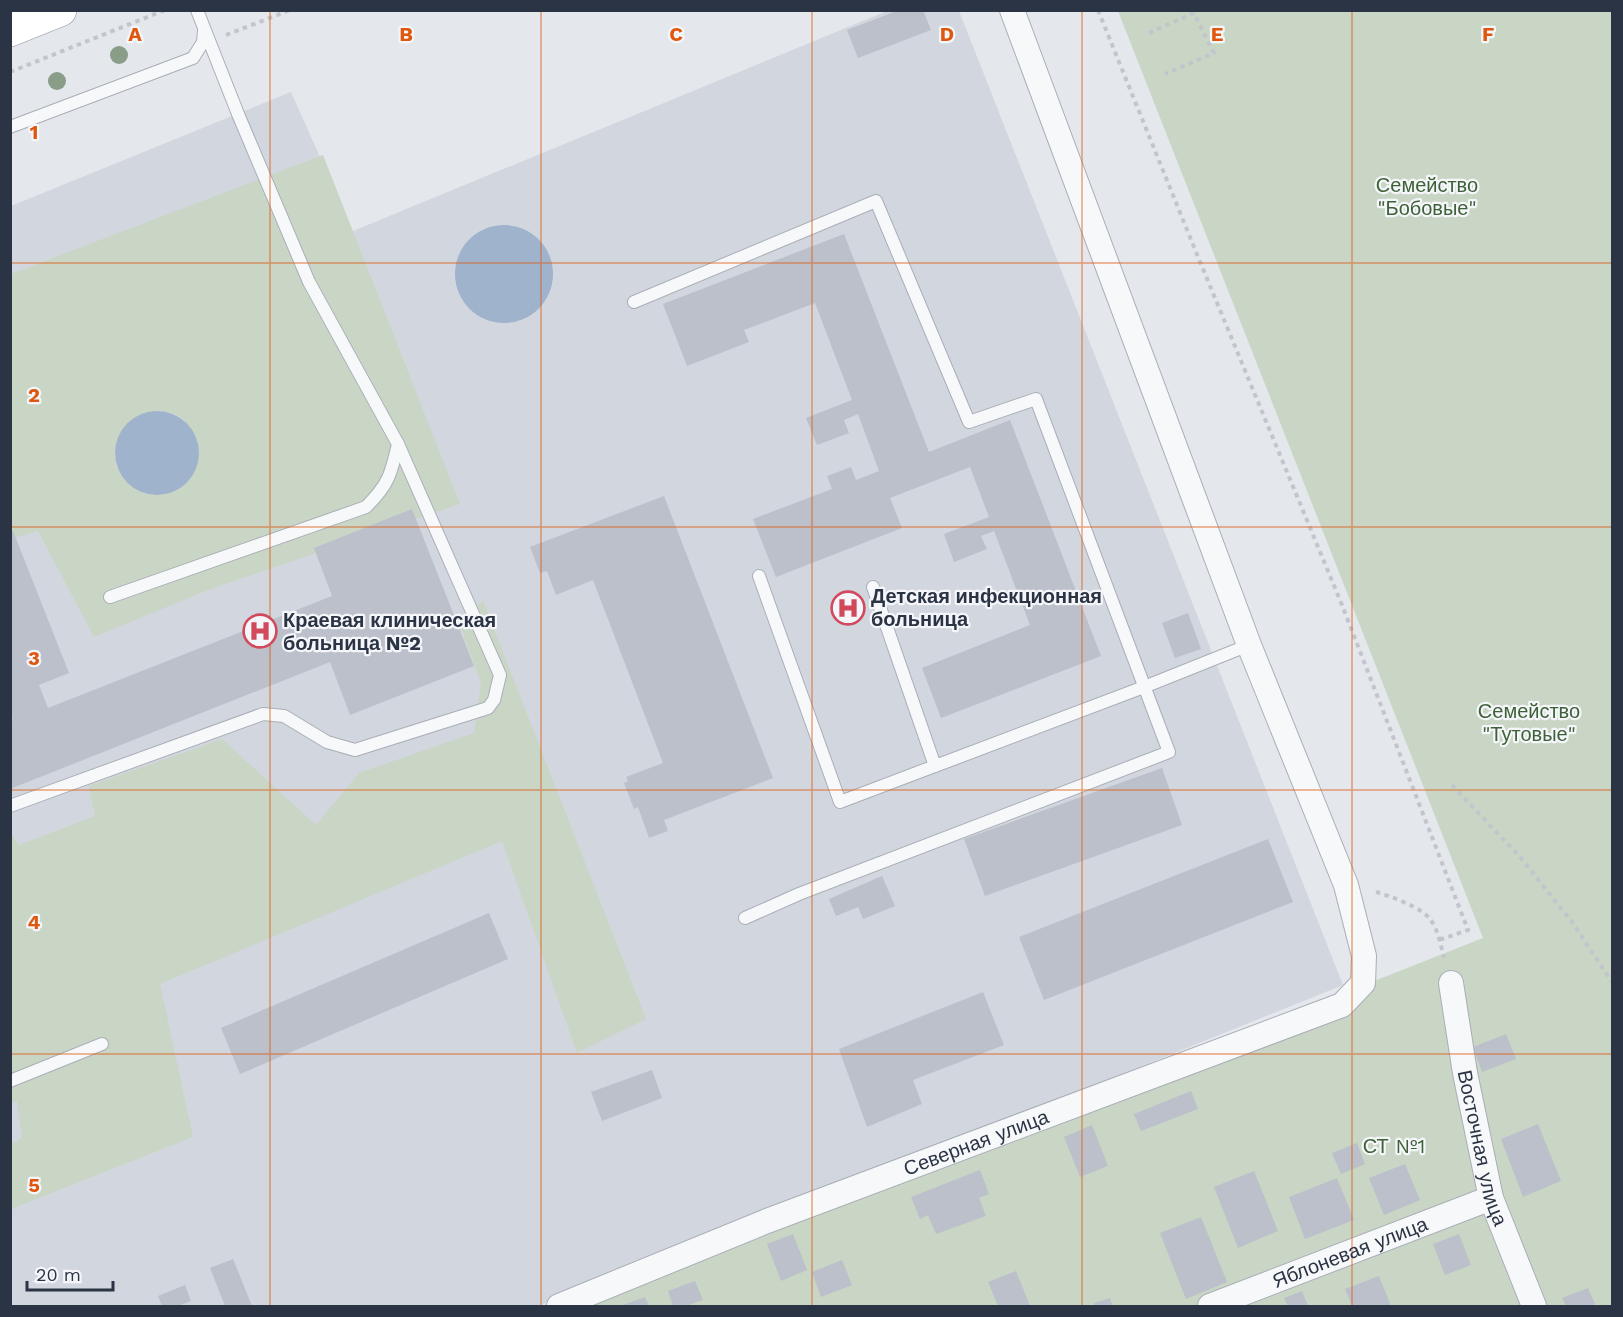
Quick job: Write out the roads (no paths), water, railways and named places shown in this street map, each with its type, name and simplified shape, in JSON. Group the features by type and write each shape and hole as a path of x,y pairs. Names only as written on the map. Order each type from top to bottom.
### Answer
{"highway":[{"path":"10,30 60,10"}],"street":[{"path":"1012,10 1249,645"},
{"name":"Северная улица","path":"559,1306 767,1221 1342,1005 1363,983 1364,956 1346,885 1249,645"},
{"name":"Восточная улица","path":"1451,983 1465,1072 1491,1198 1534,1306"},
{"name":"Яблоневая улица","path":"1210,1306 1491,1198"}],"lane":[{"path":"10,806 263,714 284,716 327,741 355,750 488,708 494,699 500,675 399,444 309,282 197,10"},
{"path":"10,127 193,58 203,42 204,28"},
{"path":"634,302 876,201 969,422 1036,399 1168,752 798,894 746,918"},
{"path":"110,597 366,507 380,494 390,477 399,444"},
{"path":"759,576 840,802 1249,645"},
{"path":"873,587 935,766"},
{"path":"10,1081 102,1044"}],"water":[{"path":"504,225 523,229 538,240 549,255 553,274 549,293 538,308 523,319 504,323 485,319 470,308 459,293 455,274 459,255 470,240 485,229"},
{"path":"157,411 173,414 187,423 196,437 199,453 196,469 187,483 173,492 157,495 141,492 127,483 118,469 115,453 118,437 127,423 141,414"}],"place":[{"name":"Детская инфекционная больница","path":"848,608"},
{"name":"Краевая клиническая больница №2","path":"260,631"}],"park label":[{"name":"Семейство \"Бобовые\"","path":"1427,196"},
{"name":"Семейство \"Тутовые\"","path":"1529,722"},
{"name":"СТ №1","path":"1394,1146"}]}
